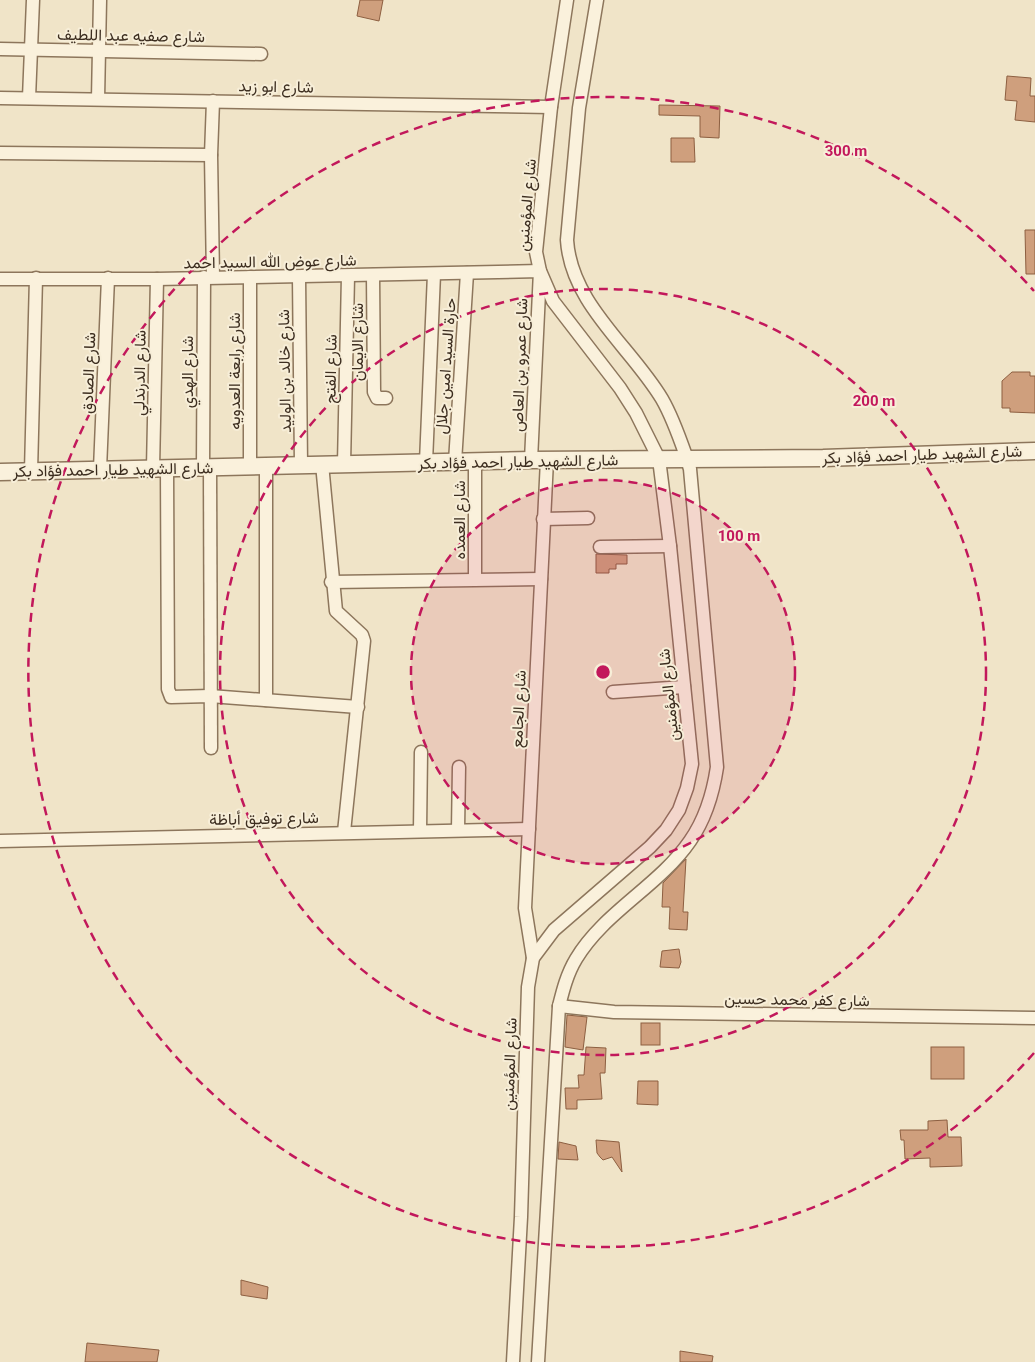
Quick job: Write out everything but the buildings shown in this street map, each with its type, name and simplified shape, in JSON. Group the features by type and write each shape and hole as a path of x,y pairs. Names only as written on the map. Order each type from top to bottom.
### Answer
{"street":[{"path":"29,98 33,0"},
{"path":"98,99 100,0"},
{"name":"شارع المؤمنين","path":"513,1362 521,1217 528,987 533,958 554,930 650,847 666,830 679,810 687,788 692,764 670,546 659,459 636,413 620,388 553,301 540,271 536,252 551,107 567,0"},
{"path":"538,1362 559,1006 572,967 590,939 672,863 690,842 704,819 713,794 717,767 687,459 661,398 589,301 576,280 568,259 567,240 579,108 597,0"},
{"name":"شارع صفيه عبد اللطيف","path":"0,49 261,54"},
{"name":"شارع ابو زيد","path":"0,98 551,107"},
{"name":"شارع الهدي","path":"211,748 206,467 208,277 213,101"},
{"path":"0,153 211,155"},
{"name":"شارع عوض الله السيد احمد","path":"0,279 373,276 540,271"},
{"name":"شارع عمرو بن العاص","path":"539,460 540,271"},
{"name":"حارة السيد امين جلال","path":"455,462 467,273"},
{"path":"426,462 434,274"},
{"name":"شارع رابعة العدويه","path":"250,276 266,700"},
{"name":"شارع الفتح","path":"344,464 348,276"},
{"name":"شارع الايمان","path":"373,276 374,392 377,398 386,398"},
{"name":"شارع خالد بن الوليد","path":"299,277 301,465"},
{"path":"31,471 36,278"},
{"name":"شارع الصادق","path":"100,469 108,278"},
{"name":"شارع الدرندلي","path":"157,279 160,468 169,693 173,698 210,696"},
{"name":"شارع الشهيد طيار احمد فؤاد بكر","path":"0,472 1035,451"},
{"name":"شارع الجامع","path":"533,958 525,908 544,519 539,460"},
{"name":"شارع العمده","path":"475,461 475,580"},
{"path":"322,464 331,582 336,612 362,636 364,641 344,832"},
{"path":"544,519 588,518"},
{"path":"600,547 670,546"},
{"path":"331,582 541,579"},
{"path":"613,692 684,687"},
{"path":"210,696 358,706"},
{"path":"420,831 421,752"},
{"path":"458,830 459,767"},
{"name":"شارع توفيق أباظة","path":"0,841 529,829"},
{"name":"شارع كفر محمد حسين","path":"559,1006 642,1013 1035,1018"}]}
